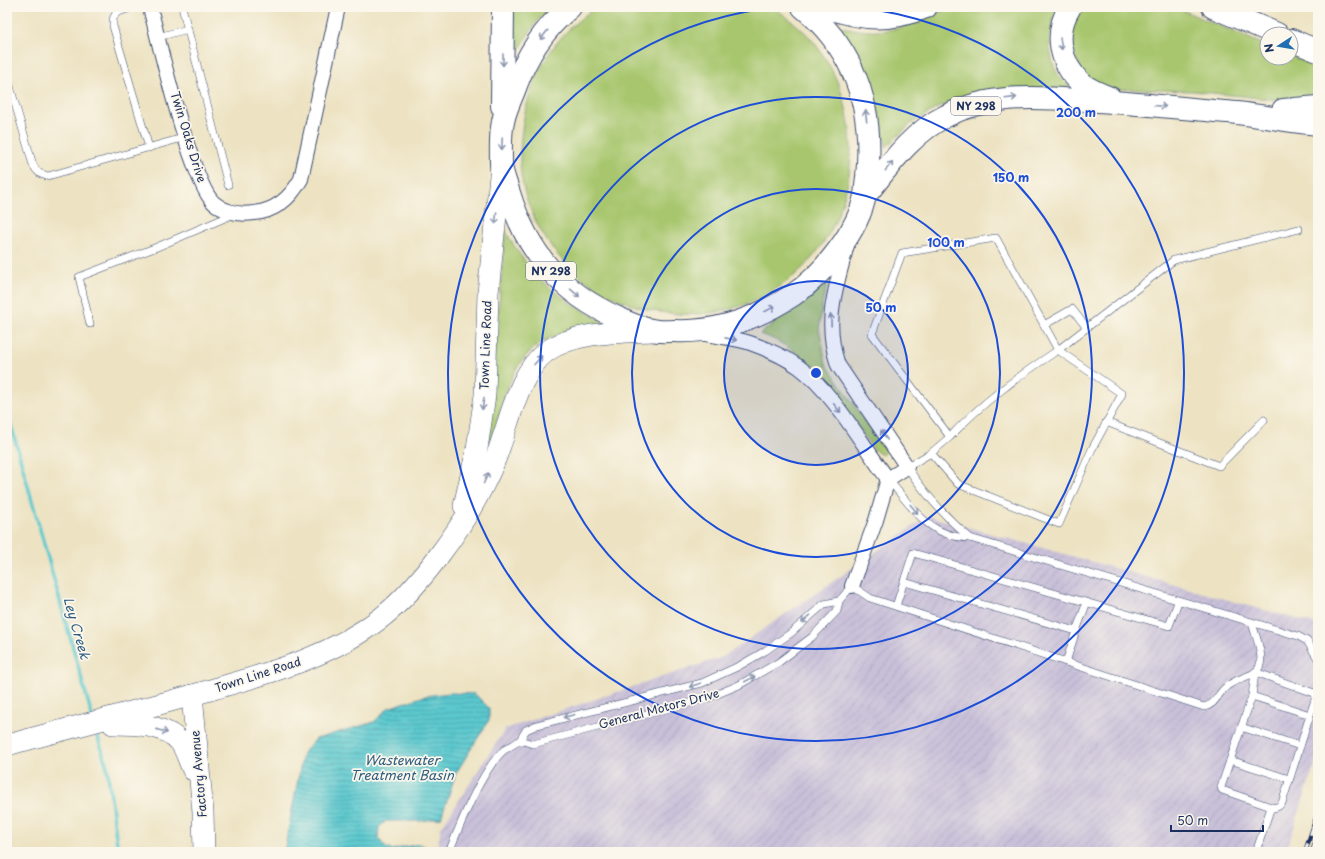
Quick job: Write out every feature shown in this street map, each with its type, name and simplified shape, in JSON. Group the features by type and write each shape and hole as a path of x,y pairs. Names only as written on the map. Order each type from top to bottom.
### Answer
{"main road":[{"name":"NY 298","path":"503,7 501,165 514,209 522,229 545,265 580,298 604,312 652,330 693,332 734,325 779,304 807,286 851,233 865,196 910,141 946,116 968,108 998,100 1025,97 1122,103 1238,114 1318,124"},
{"path":"502,123 520,74 534,46 557,18 570,7"},
{"path":"803,7 820,20 835,40 847,58 861,92 867,114 869,157 865,196"},
{"path":"826,7 863,18 894,17 926,7"},
{"path":"1070,7 1063,18 1060,30 1061,46 1069,69 1082,84 1122,103"},
{"path":"1214,7 1262,26"},
{"path":"1299,36 1318,37"},
{"path":"1299,42 1318,52"},
{"path":"1238,114 1318,107"}],"street":[{"name":"Twin Oaks Drive","path":"150,7 186,137 202,185 207,195 214,203 234,214"},
{"path":"234,214 258,213 281,204 296,188 301,179 338,7"},
{"name":"Town Line Road","path":"460,524 477,449 485,395 488,293 501,165"},
{"path":"693,332 749,343 774,352 799,367 816,382 888,479 907,467 838,365 832,348 830,315 833,298 851,233"},
{"name":"Town Line Road","path":"121,720 192,695 286,668 335,647 381,618 408,592 439,555 460,524 483,486 499,450 520,388 540,357 549,349 570,340 594,335 652,330"},
{"name":"General Motors Drive","path":"852,586 876,520 888,479"},
{"name":"Factory Avenue","path":"192,695 203,812 204,852"},
{"path":"7,745 84,725 121,720 168,733 180,743 200,784"}],"lane":[{"path":"133,7 116,13 113,19 113,26 149,148"},
{"path":"182,7 228,185"},
{"path":"158,37 188,29"},
{"path":"7,76 33,165 36,171 42,176 48,176 186,137"},
{"path":"90,324 79,278 234,214"},
{"path":"970,538 953,524 934,503 907,467 931,453 950,436 970,414 999,390 1058,350 1174,260 1299,229"},
{"path":"931,453 958,484 1059,524 1106,422 1122,394 1058,350 996,238 902,253 872,334 950,436"},
{"path":"1044,325 1072,309 1087,328"},
{"path":"1106,422 1219,466 1264,420"},
{"path":"888,479 931,526 955,537 970,538 1178,602 1298,636 1308,641 1318,659"},
{"path":"896,606 913,553 1169,626 1178,602"},
{"path":"904,582 1076,631"},
{"path":"852,586 870,598 1204,707 1214,703 1222,690 1229,685 1255,672 1317,692 1281,805 1276,808 1222,790 1221,787 1252,696 1255,672 1260,662 1261,655 1252,623"},
{"name":"General Motors Drive","path":"520,740 533,744 720,693 755,676 800,648 833,616 837,611 839,602 852,586"},
{"name":"General Motors Drive","path":"449,852 462,819 488,770 503,751 520,740 526,730 537,725 690,687 718,677 778,642 824,604 839,602"},
{"path":"1066,662 1087,602"},
{"path":"1252,696 1310,715"},
{"path":"1241,727 1300,746"},
{"path":"1230,760 1289,779"},
{"path":"1256,852 1271,807"}],"shaded area":[{"path":"928,516 1318,625 1318,755 1286,852 436,852 441,828 505,729 723,657"}],"green space":[{"path":"511,7 550,7 543,14 526,38 509,72"},
{"path":"597,7 773,7 799,26 812,40 829,65 841,92 849,121 851,150 848,179 841,207 828,234 811,259 786,282 758,299 728,310 697,314 665,313 634,306 605,293 577,274 554,251 536,222 524,190 520,157 521,134 531,92 549,53 562,36 578,21"},
{"path":"951,7 1059,7 1055,14 1051,30 1051,56 1058,74 1076,92 965,97 937,108 912,123 886,147 875,98 869,82 855,52 835,25 868,31 895,29"},
{"path":"1079,7 1175,7 1259,43 1259,66 1299,66 1299,59 1318,67 1318,101 1307,103 1193,91 1109,89 1087,81 1067,43"},
{"path":"505,230 525,262 548,286 574,306 607,323 559,334 534,348 523,359 514,373 495,427 490,439 488,439"},
{"path":"829,277 823,300 819,329 826,364 884,449 885,452 882,455 875,450 838,399 805,360 777,341 760,334 805,299"}],"water":[{"name":"Wastewater Treatment Basin","path":"450,693 475,694 489,708 489,720 456,773 441,818 421,821 386,821 379,827 378,838 386,848 392,850 419,844 429,848 430,852 284,852 303,753 316,739 374,722 388,708 425,696"}],"waterway":[{"name":"Ley Creek","path":"7,411 92,716"},
{"name":"Ley Creek","path":"95,728 107,767 118,852"}],"railway":[{"path":"1305,852 1318,812"},
{"path":"1312,852 1318,835"}]}
